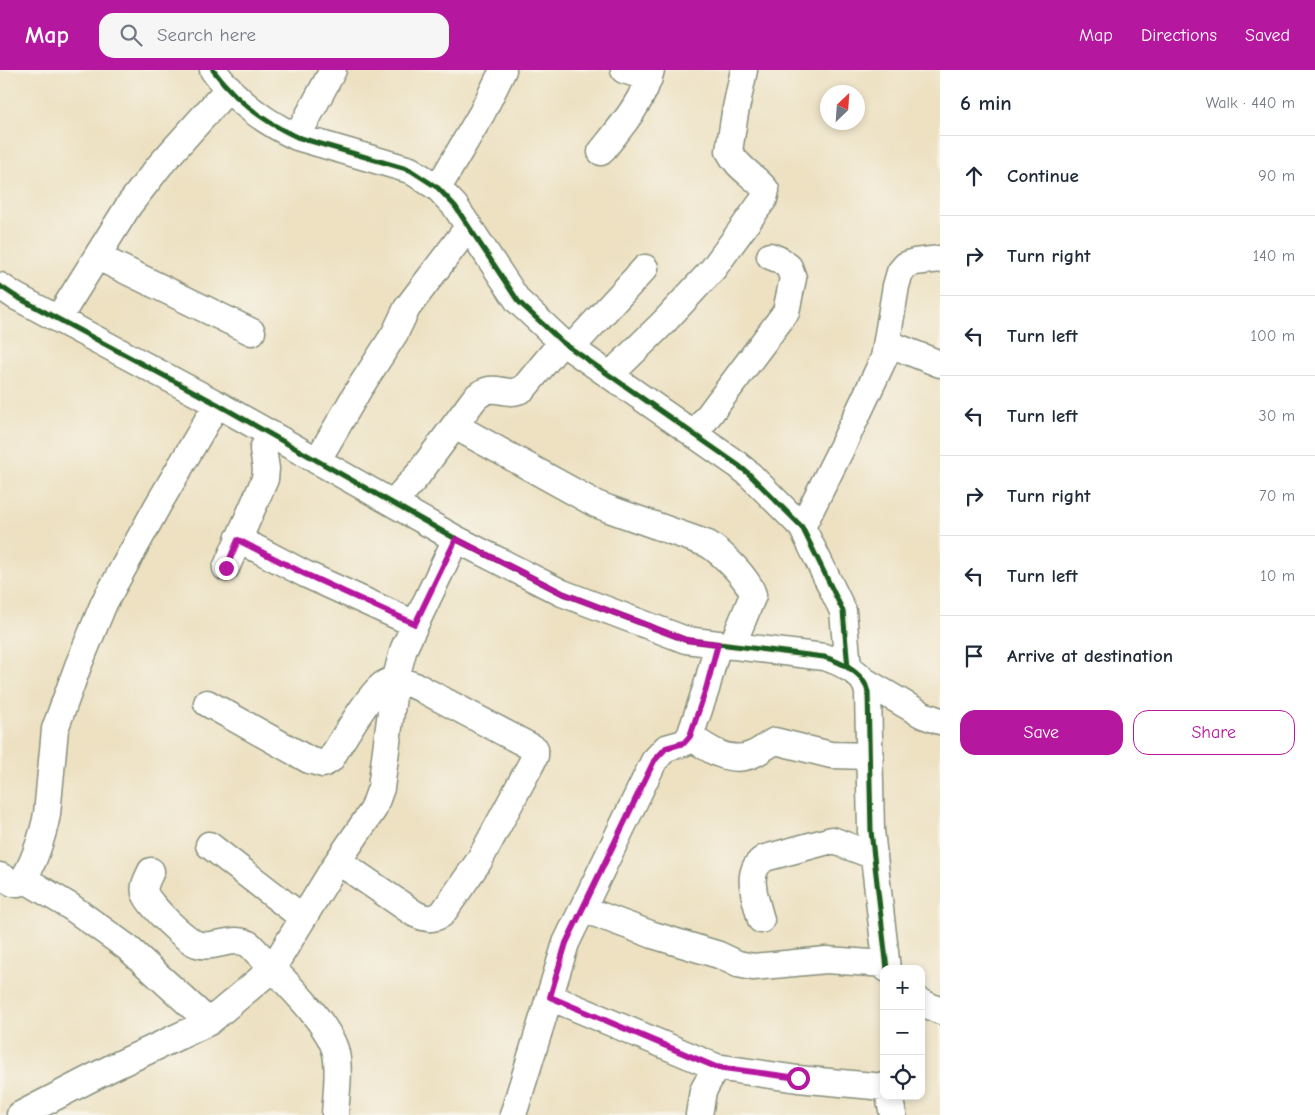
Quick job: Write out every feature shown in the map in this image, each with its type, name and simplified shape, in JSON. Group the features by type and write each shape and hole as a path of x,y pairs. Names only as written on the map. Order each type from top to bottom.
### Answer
{"street":[{"path":"297,137 333,70"},
{"path":"438,188 482,113 503,70"},
{"path":"601,152 630,116 650,74 624,70"},
{"path":"610,375 664,322 713,269 764,199 766,190 740,168 729,151 744,70"},
{"path":"58,319 129,205 221,79 244,104 268,122 297,137 410,170 438,188 468,226 518,301 566,345 749,474 802,527 843,611 855,674 868,692 871,831 886,965"},
{"path":"317,460 395,333 407,308 468,226"},
{"path":"694,435 786,312 792,278 789,267 780,260 770,256"},
{"path":"98,257 252,332"},
{"path":"802,527 879,370 887,343 900,272 906,265 915,262 940,260"},
{"path":"393,503 417,476 475,398 484,391 491,389 518,392 524,388 645,268"},
{"path":"1,288 217,404 456,539 562,593 686,640 837,660 855,674 923,715 940,721"},
{"path":"887,343 940,364"},
{"path":"209,1022 128,948 71,907 12,877 33,861 47,814 55,729 104,603 217,404"},
{"path":"455,426 596,504 708,544 718,550 751,587 753,595 725,645 706,689 690,736 684,743 666,748 654,761 566,943 513,1115"},
{"path":"226,568 265,478 266,469 263,449 270,434"},
{"path":"20,1115 106,1070 209,1022 272,969 338,861 373,810 381,788 395,681 404,648 456,539"},
{"path":"238,540 305,574 415,624"},
{"path":"207,704 309,760 323,764 330,760 374,693 384,684 395,681 406,682 535,749 535,756 479,861 442,914 434,919 425,919 415,914 338,861"},
{"path":"690,736 716,753 736,757 751,755 775,742 831,754 870,756"},
{"path":"761,920 752,876 758,863 765,858 832,840 874,856"},
{"path":"209,845 303,918"},
{"path":"151,871 144,884 144,892 148,901 188,940 204,946 238,941 250,944 314,1013 333,1043 336,1055 335,1115"},
{"path":"583,909 653,935 719,955 738,964 753,967 826,960 880,965"},
{"path":"550,997 716,1067 880,1087"},
{"path":"925,1004 940,1010"},
{"path":"699,1115 703,1091 716,1067"},
{"path":"890,1100 893,1115"}],"cycle path":[{"path":"213,70 231,91 251,109 285,131 297,137 410,170 438,188 455,206 518,301 562,342 749,474 802,527 843,611 848,668"},
{"path":"0,286 15,296 217,404 456,539 562,593 686,640 824,657 840,663 855,672 863,680 868,692 871,831 887,965"}],"route":[{"path":"226,568 238,540 305,574 415,624 456,539 562,593 686,640 718,644 706,689 690,736 684,743 666,748 654,761 566,943 550,997 716,1067 798,1078"}]}
